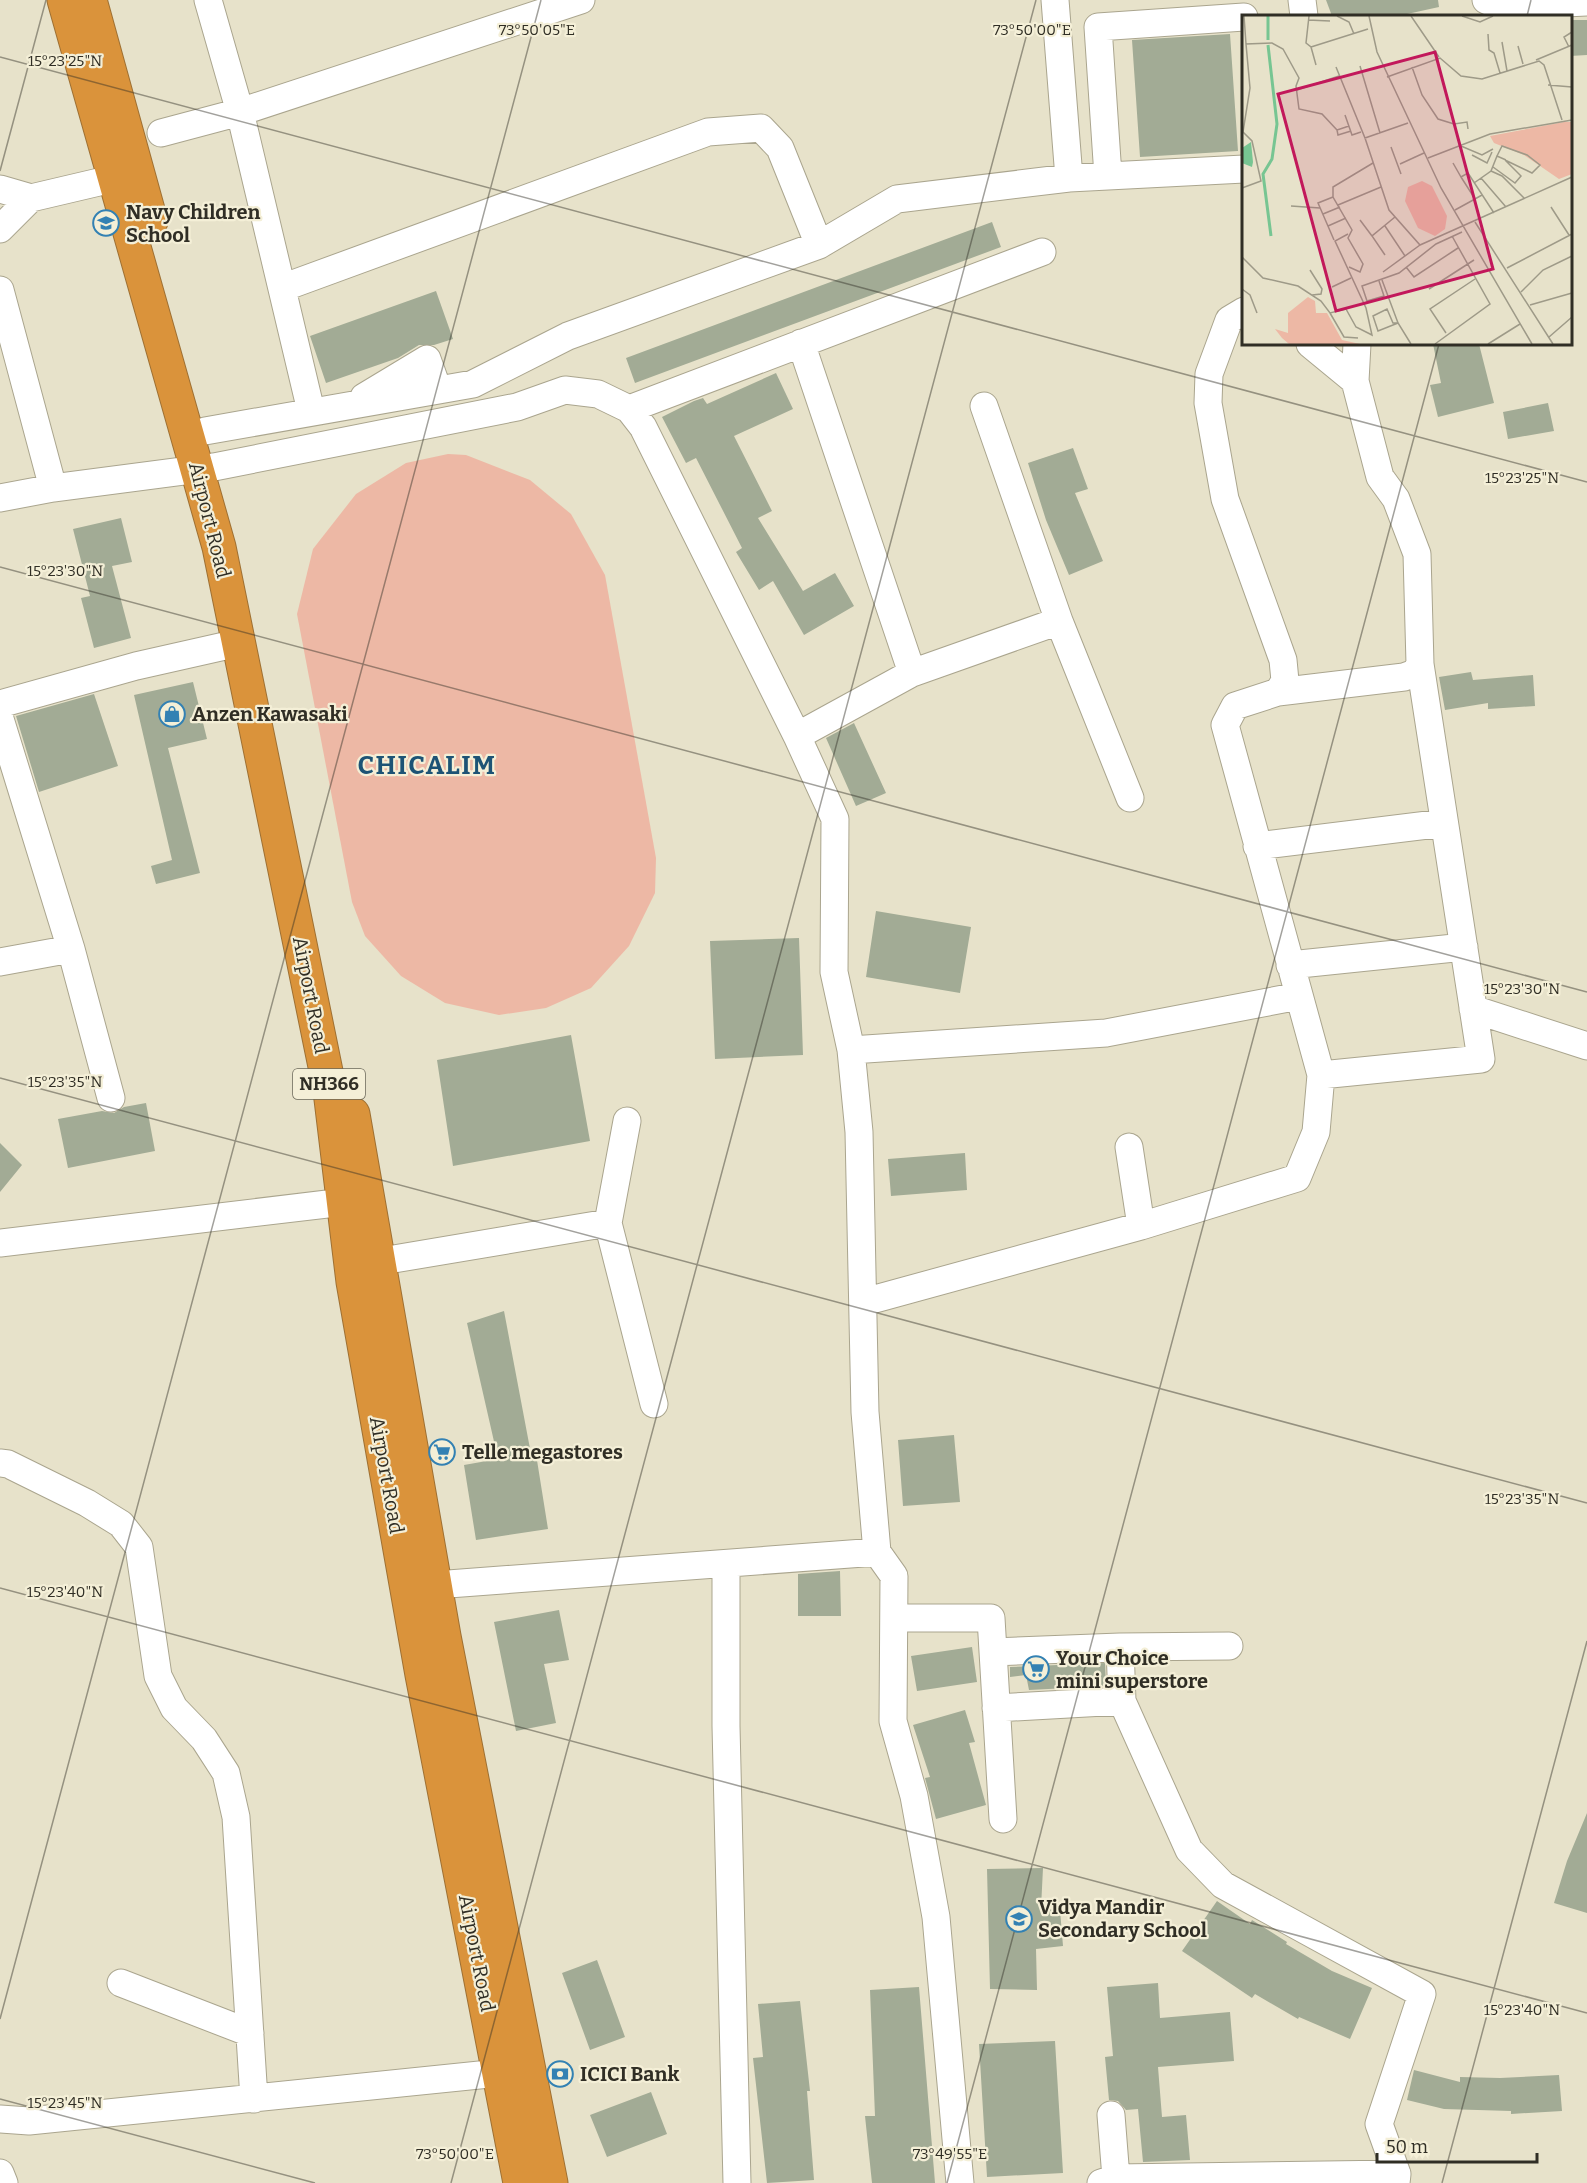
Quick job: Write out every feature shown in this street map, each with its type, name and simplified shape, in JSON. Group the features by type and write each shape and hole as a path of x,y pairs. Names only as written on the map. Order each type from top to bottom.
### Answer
{"highway":[{"name":"Airport Road","path":"64,0 116,178 206,468 278,741 327,973 364,1264 420,1663 515,2071 550,2183"},
{"name":"Airport Road","path":"90,0 127,129 205,431 206,468 219,547 330,1091 344,1202 364,1264 435,1585 515,2071 520,2183"}],"street":[{"path":"208,0 240,112 311,411"},
{"path":"161,133 240,112 581,0"},
{"path":"1055,0 1069,178"},
{"path":"1302,0 1304,15"},
{"path":"1486,0 1499,6 1587,3"},
{"path":"1108,176 1098,27 1242,17"},
{"path":"282,288 708,132 761,128 780,148 819,244"},
{"path":"205,431 351,404 428,359 438,390 473,384 568,336 819,244 897,199 1069,178 1242,169"},
{"path":"0,189 31,198 116,178"},
{"path":"0,229 31,198"},
{"path":"629,409 1042,252"},
{"path":"0,290 53,488"},
{"path":"1242,312 1229,320 1209,374 1208,403 1225,499 1283,660 1285,681 1278,692"},
{"path":"801,343 912,674"},
{"path":"1311,345 1355,381"},
{"path":"1321,1075 1481,1059 1420,664 1417,555 1396,499 1380,477 1355,381 1357,345"},
{"path":"0,498 53,488 206,468 517,407 565,390 598,394 629,409 643,427 797,736 835,819 834,972 851,1050 859,1132 865,1412 877,1552 894,1576 893,1721 914,1796 936,1917 960,2183"},
{"path":"984,406 1059,621 1130,798"},
{"path":"797,736 912,674 1059,621"},
{"path":"0,704 136,666 238,643"},
{"path":"864,1302 1141,1226 1297,1178 1316,1132 1321,1075 1225,726 1235,706 1278,692 1404,677 1415,673 1420,664"},
{"path":"0,718 71,950 111,1098"},
{"path":"1257,846 1444,823"},
{"path":"1290,965 1464,947"},
{"path":"0,962 71,950"},
{"path":"851,1050 1106,1033 1299,996"},
{"path":"1473,1009 1587,1046"},
{"path":"627,1121 609,1223 654,1404"},
{"path":"1129,1147 1141,1226"},
{"path":"1,1241 344,1202"},
{"path":"364,1264 609,1223"},
{"path":"0,1463 8,1464 87,1503 121,1524 139,1547 158,1676 174,1707 204,1739 226,1773 236,1817 254,2098"},
{"path":"435,1585 877,1552"},
{"path":"726,1564 726,1725 737,2183"},
{"path":"894,1618 991,1618 1003,1819"},
{"path":"993,1652 1229,1646"},
{"path":"1110,2115 1108,2180 1396,2178 1379,2124 1422,1994 1223,1885 1189,1850 1122,1701 1120,1647"},
{"path":"996,1708 1122,1701"},
{"path":"121,1983 250,2033"},
{"path":"0,2119 29,2121 515,2071"},
{"path":"0,2174 4,2183"}],"shaded area":[{"path":"448,454 466,455 530,480 571,514 605,575 656,858 655,893 629,946 591,988 546,1008 499,1015 445,1003 401,976 365,936 352,902 297,614 313,549 356,494 406,463"}],"building":[{"path":"1326,0 1438,0 1439,7 1403,15 1332,15"},
{"path":"1572,20 1587,20 1587,55 1572,56"},
{"path":"1230,34 1238,151 1140,157 1132,40"},
{"path":"992,222 1001,247 635,383 626,358"},
{"path":"436,291 453,339 434,345 419,345 398,358 326,383 310,336"},
{"path":"1433,345 1479,345 1494,403 1438,417 1430,385 1441,383"},
{"path":"776,373 793,409 734,436 772,511 758,518 803,591 835,573 854,606 804,635 773,581 759,590 736,552 742,548 696,458 686,463 662,417 703,398 707,404"},
{"path":"1548,403 1554,431 1508,439 1503,412"},
{"path":"1073,448 1088,489 1075,493 1103,561 1069,575 1046,520 1028,463"},
{"path":"121,518 132,562 112,566 131,638 94,648 81,598 90,596 73,529"},
{"path":"1471,672 1473,680 1533,675 1535,706 1488,709 1488,703 1445,710 1439,677"},
{"path":"193,682 207,739 168,748 200,873 156,884 151,866 172,860 134,695"},
{"path":"94,694 118,766 39,792 16,716"},
{"path":"854,723 886,793 856,806 826,738"},
{"path":"876,911 971,927 960,993 866,977"},
{"path":"799,938 803,1055 715,1059 710,941"},
{"path":"571,1035 590,1141 453,1166 437,1060"},
{"path":"146,1103 155,1151 68,1168 58,1119 102,1111 114,1113 124,1107"},
{"path":"0,1143 22,1165 0,1192"},
{"path":"965,1153 967,1190 891,1196 888,1159"},
{"path":"504,1311 531,1454 536,1454 548,1529 476,1540 464,1465 498,1459 467,1323"},
{"path":"954,1435 960,1502 903,1506 898,1440"},
{"path":"840,1571 841,1616 798,1616 798,1574"},
{"path":"559,1610 569,1660 544,1664 556,1723 516,1731 494,1622"},
{"path":"972,1647 977,1682 917,1691 911,1656"},
{"path":"1105,1663 1106,1686 1029,1690 1026,1675 1010,1677 1010,1667"},
{"path":"965,1710 975,1742 969,1743 986,1805 936,1819 925,1778 930,1777 913,1725"},
{"path":"1587,1813 1587,1913 1554,1903 1567,1861"},
{"path":"1043,1868 1041,1908 1060,1910 1063,1946 1036,1949 1037,1990 990,1989 987,1869"},
{"path":"1217,1901 1250,1924 1252,1920 1287,1942 1286,1944 1332,1971 1372,1988 1350,2039 1299,2017 1298,2019 1255,1994 1252,1998 1182,1951"},
{"path":"597,1960 625,2037 590,2050 562,1973"},
{"path":"1158,1983 1160,2018 1230,2012 1234,2061 1158,2067 1162,2117 1186,2115 1190,2160 1143,2162 1138,2109 1126,2110 1118,2101 1109,2100 1105,2057 1113,2056 1107,1987"},
{"path":"919,1987 935,2183 872,2183 865,2116 875,2116 870,1990"},
{"path":"800,2001 810,2091 807,2091 814,2180 767,2183 753,2058 763,2057 758,2004"},
{"path":"1055,2041 1063,2173 987,2177 979,2044"},
{"path":"1414,2070 1460,2082 1460,2077 1500,2078 1559,2075 1562,2111 1511,2114 1511,2111 1444,2109 1407,2100"},
{"path":"651,2092 667,2134 607,2157 590,2115"}],"place":[{"name":"Navy Children School","path":"106,223"},
{"name":"Anzen Kawasaki","path":"172,714"},
{"name":"Telle megastores","path":"442,1452"},
{"name":"Your Choice mini superstore","path":"1036,1669"},
{"name":"Vidya Mandir Secondary School","path":"1019,1919"},
{"name":"ICICI Bank","path":"560,2074"}],"district":[{"name":"CHICALIM","path":"427,765"}]}
